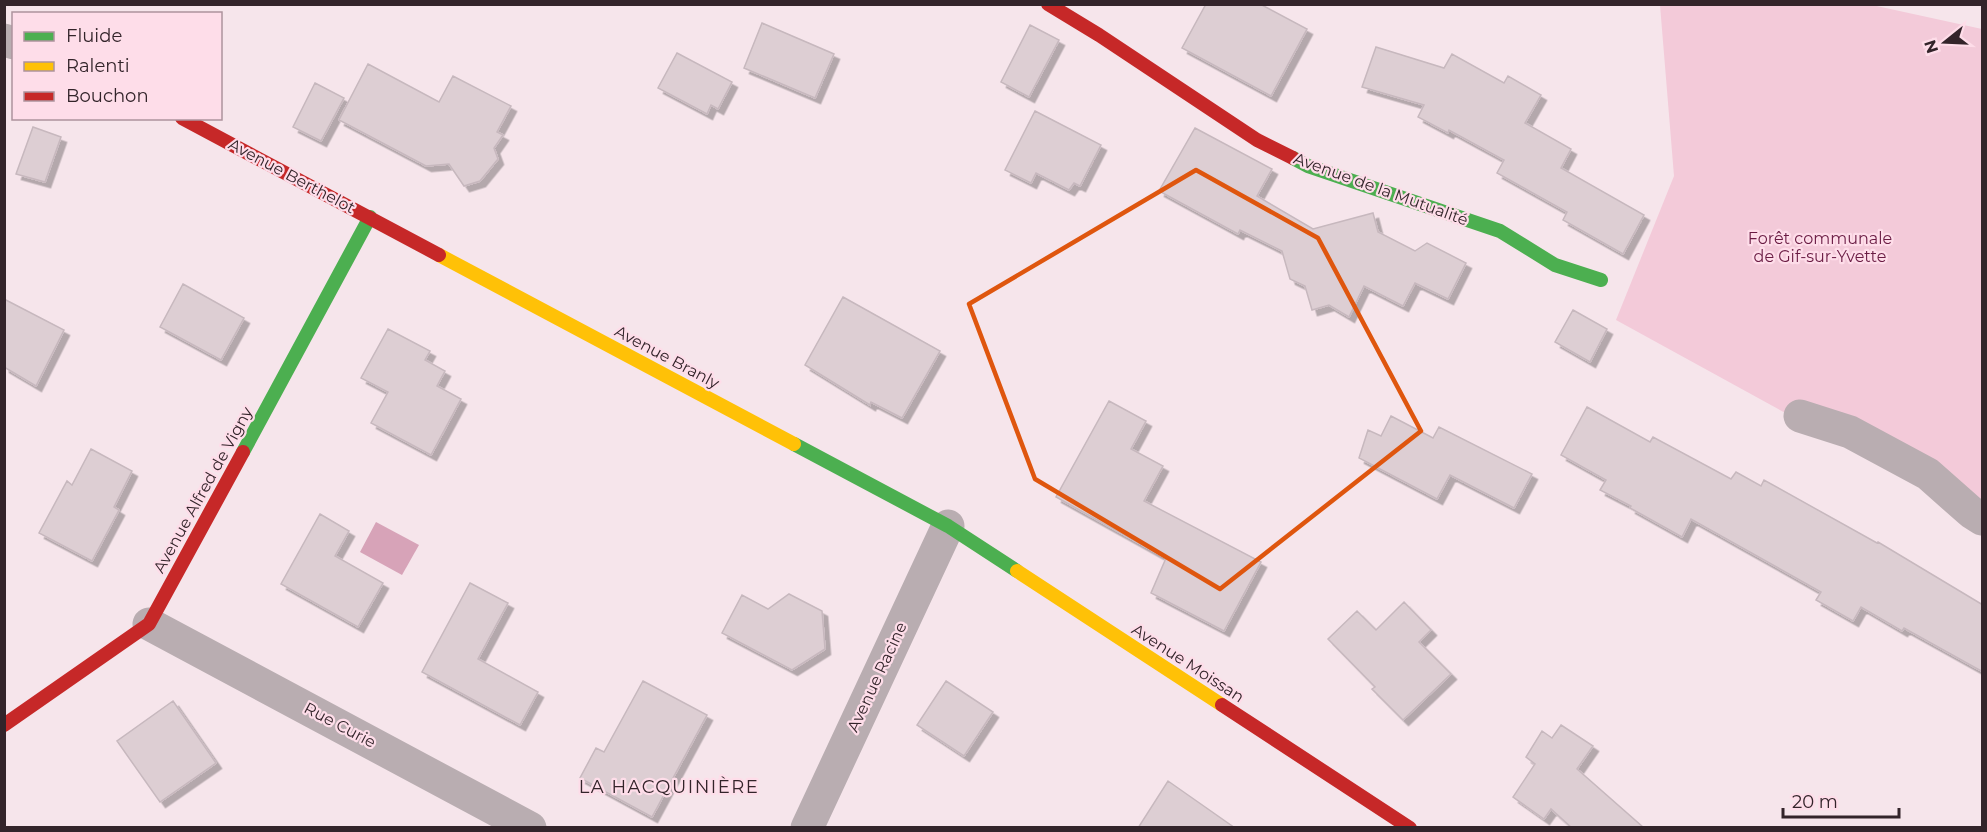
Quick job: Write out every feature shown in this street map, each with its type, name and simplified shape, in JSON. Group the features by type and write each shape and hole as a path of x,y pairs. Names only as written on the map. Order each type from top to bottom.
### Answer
{"street":[{"name":"Avenue de la Mutualité","path":"1048,4 1099,34 1257,140 1308,166 1500,231 1554,265 1601,280"},
{"name":"Avenue Berthelot","path":"186,120 370,217"},
{"name":"Avenue Branly","path":"370,217 948,526"},
{"name":"Avenue Alfred de Vigny","path":"4,725 149,624 370,217"},
{"path":"1800,416 1850,432 1928,474 1971,512 1983,519"},
{"name":"Avenue Racine","path":"807,828 948,526"},
{"name":"Avenue Moissan","path":"948,526 1410,828"},
{"name":"Rue Curie","path":"149,624 530,828"}],"highlighted area":[{"path":"1196,170 1318,238 1421,431 1220,589 1035,479 969,304"}],"green space":[{"name":"Forêt communale de Gif-sur-Yvette","path":"1660,5 1872,5 1982,29 1982,521 1616,320 1674,176"}],"shaded area":[{"path":"376,522 419,545 402,575 360,552"}],"building":[{"path":"1206,4 1260,4 1307,29 1271,96 1182,48"},
{"path":"762,23 834,54 815,98 744,68"},
{"path":"1030,25 1059,40 1029,97 1001,82"},
{"path":"1376,47 1444,68 1452,54 1504,83 1508,76 1541,95 1525,123 1571,149 1561,168 1644,215 1623,254 1563,220 1567,212 1497,173 1504,160 1449,130 1448,133 1418,117 1424,105 1362,87"},
{"path":"677,53 732,82 718,109 711,105 707,114 658,88"},
{"path":"368,64 439,102 453,76 511,106 497,132 503,135 494,148 498,159 480,181 464,186 449,164 426,166 339,120"},
{"path":"315,83 344,98 321,141 293,127"},
{"path":"1035,111 1101,145 1080,186 1074,183 1069,190 1036,173 1031,183 1005,170"},
{"path":"33,127 61,137 45,182 16,174"},
{"path":"1195,128 1272,169 1257,196 1313,229 1373,213 1378,232 1415,251 1427,243 1466,263 1448,299 1415,283 1403,306 1364,286 1349,317 1329,305 1312,310 1305,286 1290,279 1282,251 1240,230 1238,234 1159,191"},
{"path":"183,284 244,318 221,360 160,327"},
{"path":"843,297 940,351 902,418 871,402 870,405 805,365"},
{"path":"4,299 64,330 36,386 4,367"},
{"path":"1573,310 1607,329 1590,362 1555,342"},
{"path":"388,329 430,351 425,360 445,371 437,386 461,399 431,455 371,423 388,392 361,378"},
{"path":"1109,401 1146,421 1131,449 1163,466 1144,501 1261,562 1224,631 1151,593 1166,558 1056,497"},
{"path":"1587,407 1650,442 1653,437 1731,479 1736,472 1761,486 1764,480 1878,542 1983,605 1983,672 1904,628 1902,631 1861,607 1853,621 1816,600 1821,592 1691,519 1682,537 1600,490 1606,480 1561,455"},
{"path":"1391,416 1433,438 1439,427 1532,474 1514,508 1450,475 1437,499 1359,458 1368,430 1381,436"},
{"path":"91,449 132,471 114,507 119,510 92,561 39,533 67,481 72,485"},
{"path":"320,514 349,531 335,556 383,583 358,627 281,584"},
{"path":"470,583 508,603 478,659 538,692 520,725 422,672"},
{"path":"789,594 822,611 825,649 792,670 722,633 742,595 768,609"},
{"path":"1404,602 1431,630 1419,642 1451,674 1403,720 1372,689 1375,687 1328,639 1357,611 1376,630"},
{"path":"643,681 707,715 652,817 580,778 596,748 604,752"},
{"path":"946,681 993,712 964,756 917,725"},
{"path":"173,701 216,763 160,802 117,741"},
{"path":"1561,725 1593,746 1577,769 1644,828 1572,828 1551,809 1544,819 1513,797 1535,764 1526,757 1542,731 1552,738"},
{"path":"1168,781 1235,828 1138,828"}],"traffic: fast":[{"path":"1293,158 1308,166 1500,231 1555,265 1601,280"},
{"path":"243,452 370,217"},
{"path":"794,444 948,526 1017,571"}],"traffic: slow":[{"path":"439,255 794,444"},
{"path":"1017,571 1222,705"}],"traffic: jam":[{"path":"1048,4 1099,35 1257,140 1293,158"},
{"path":"186,120 439,255"},
{"path":"4,725 149,624 243,452"},
{"path":"1222,705 1410,828"}],"district":[{"name":"LA HACQUINIÈRE","path":"669,787"}]}
